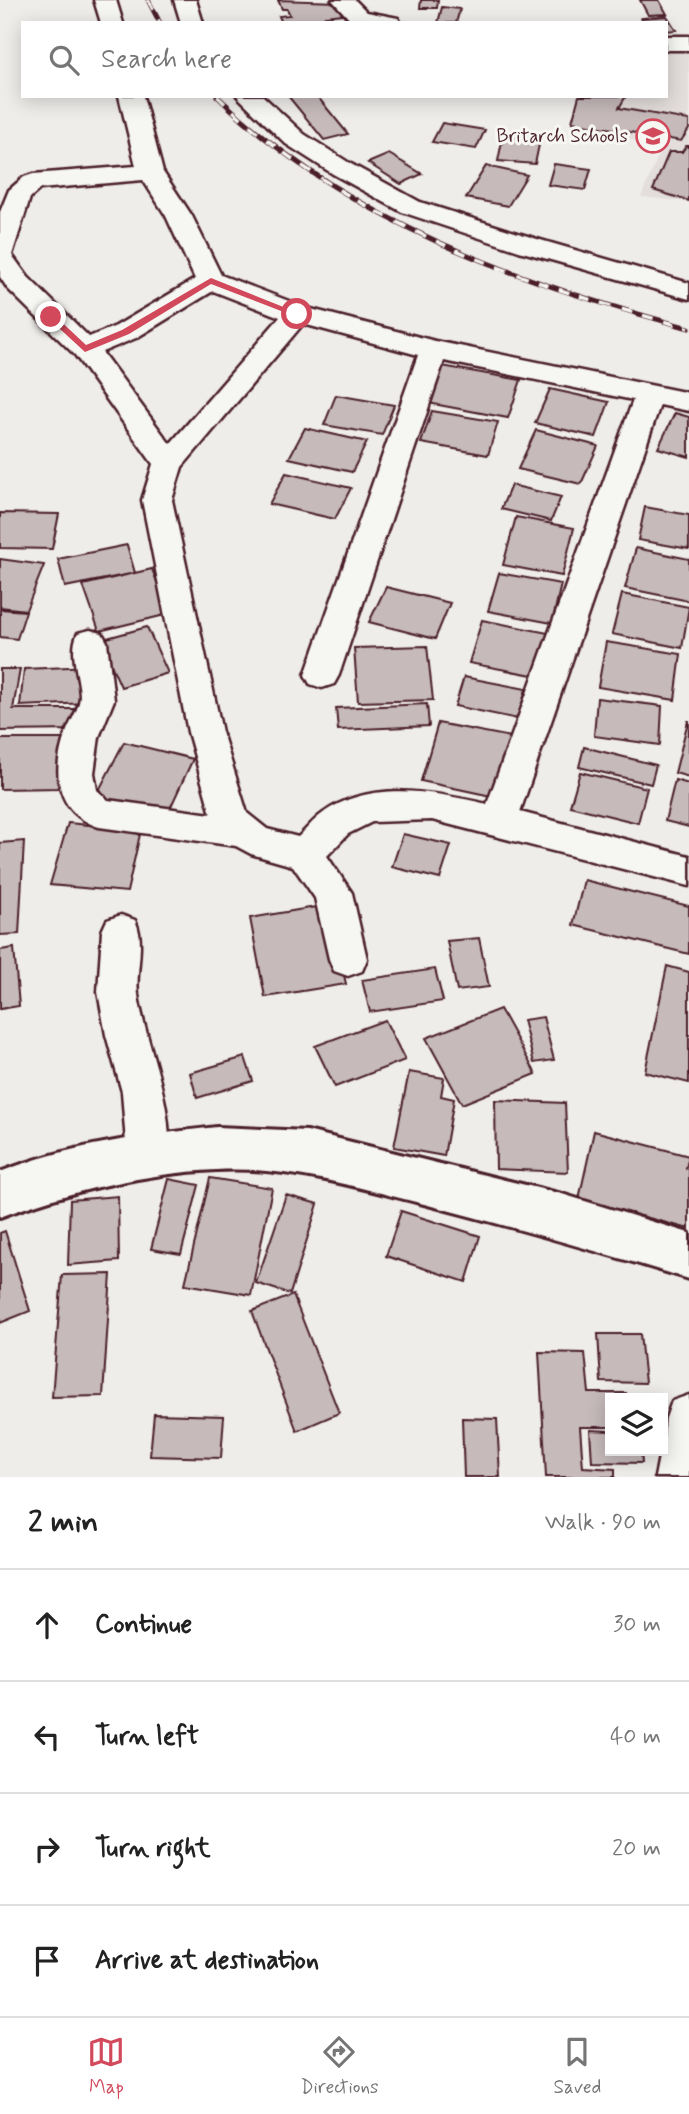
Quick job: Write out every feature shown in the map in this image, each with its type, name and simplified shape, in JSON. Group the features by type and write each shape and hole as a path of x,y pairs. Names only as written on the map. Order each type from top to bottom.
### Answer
{"street":[{"path":"106,0 111,21"},
{"path":"185,0 191,21"},
{"path":"343,0 360,16 381,21"},
{"path":"668,43 689,43"},
{"path":"132,98 150,172 179,216 204,273 211,281 297,314 434,350 689,402"},
{"path":"251,98 295,139 342,169 411,207 528,245 689,290"},
{"path":"150,172 33,182 18,195 0,256 18,283 85,349 168,463"},
{"path":"85,349 126,332 211,281"},
{"path":"239,832 231,819 205,732 157,500 168,463 191,440 297,314"},
{"path":"322,675 434,350"},
{"path":"499,821 649,394"},
{"path":"90,642 97,701 82,737 76,773 80,797 99,813 239,832 263,843 305,854 333,894 348,959"},
{"path":"305,854 335,824 367,808 432,806 689,871"},
{"path":"121,931 118,992 126,1035 143,1092 148,1156"},
{"path":"0,1195 34,1181 148,1156 217,1149 307,1153 562,1217 689,1256"},
{"path":"679,1477 689,1418"}],"shaded area":[{"name":"Britarch Schools","path":"668,50 689,54 689,202 641,197 661,149 572,122 578,98 668,98"}],"building":[{"path":"278,0 338,2 343,14 325,16 327,21 281,21 279,16 290,15 287,9 282,9"},
{"path":"421,0 438,0 437,8 420,8"},
{"path":"640,0 659,0 667,14 648,15"},
{"path":"442,7 460,9 457,21 438,21"},
{"path":"667,16 676,30 668,31 668,21 643,21 641,18"},
{"path":"290,98 319,98 348,134 324,140"},
{"path":"578,98 625,98 619,108 689,120 689,129 681,141 572,122"},
{"path":"442,123 485,130 476,149 432,142"},
{"path":"503,136 540,140 535,164 498,161"},
{"path":"689,146 689,201 653,190 669,152 682,152"},
{"path":"389,154 422,174 401,184 368,163"},
{"path":"554,164 591,169 585,190 548,185"},
{"path":"486,166 527,175 508,206 466,198"},
{"path":"442,366 521,380 508,418 428,403"},
{"path":"550,389 609,402 596,437 535,423"},
{"path":"336,395 394,405 382,435 324,425"},
{"path":"432,411 498,422 488,455 421,443"},
{"path":"675,413 689,417 689,457 658,448"},
{"path":"305,428 367,442 352,472 289,458"},
{"path":"536,430 598,446 581,484 518,469"},
{"path":"286,473 351,488 335,519 269,504"},
{"path":"511,485 561,497 551,521 501,509"},
{"path":"645,507 689,515 689,549 638,540"},
{"path":"0,513 59,514 52,549 0,548"},
{"path":"516,517 574,528 562,576 503,565"},
{"path":"127,545 135,573 65,587 58,559"},
{"path":"636,548 689,559 689,601 625,588"},
{"path":"0,559 44,565 26,610 0,607"},
{"path":"152,569 169,614 99,631 83,585"},
{"path":"499,573 561,584 552,623 488,611"},
{"path":"386,587 450,603 435,639 369,622"},
{"path":"622,594 689,607 682,648 612,634"},
{"path":"0,609 26,611 17,639 0,637"},
{"path":"482,620 553,634 543,677 469,663"},
{"path":"147,627 168,673 121,687 100,640"},
{"path":"606,642 681,654 675,700 598,687"},
{"path":"427,646 433,700 358,702 354,648"},
{"path":"91,666 89,703 20,706 24,669"},
{"path":"0,669 20,669 13,709 81,709 79,730 0,731"},
{"path":"464,677 526,689 518,719 455,706"},
{"path":"597,698 662,706 660,745 594,736"},
{"path":"427,704 429,726 338,730 336,708"},
{"path":"689,721 689,777 675,773"},
{"path":"438,723 511,737 496,797 421,781"},
{"path":"0,739 67,739 61,788 0,789"},
{"path":"124,742 193,759 167,815 96,796"},
{"path":"584,747 656,765 651,784 579,767"},
{"path":"580,772 647,788 638,823 570,806"},
{"path":"675,780 689,784 689,827 665,821"},
{"path":"68,823 141,830 127,892 50,885"},
{"path":"403,834 451,845 440,879 392,867"},
{"path":"24,841 19,934 0,935 0,843"},
{"path":"584,880 689,906 689,954 573,925"},
{"path":"328,905 346,984 265,997 250,918"},
{"path":"479,938 489,987 457,991 447,941"},
{"path":"14,948 19,1006 0,1009 0,950"},
{"path":"667,966 689,972 689,1083 645,1072"},
{"path":"435,969 443,1001 370,1012 362,980"},
{"path":"500,1009 536,1074 462,1104 426,1038"},
{"path":"543,1017 554,1060 534,1063 523,1020"},
{"path":"385,1020 405,1060 335,1087 315,1046"},
{"path":"245,1057 253,1081 197,1098 190,1073"},
{"path":"409,1072 444,1078 441,1096 454,1099 444,1156 394,1147"},
{"path":"495,1100 565,1103 568,1172 496,1169"},
{"path":"594,1131 689,1156 686,1168 689,1169 689,1229 579,1199"},
{"path":"210,1178 272,1188 251,1295 185,1284"},
{"path":"169,1179 199,1185 181,1254 151,1249"},
{"path":"286,1195 318,1204 290,1294 256,1283"},
{"path":"118,1196 119,1261 68,1265 70,1200"},
{"path":"401,1211 480,1236 466,1282 386,1256"},
{"path":"5,1231 30,1311 0,1323 0,1233"},
{"path":"111,1274 103,1396 52,1397 62,1275"},
{"path":"293,1295 339,1413 297,1431 252,1311"},
{"path":"598,1334 640,1334 645,1383 601,1382"},
{"path":"539,1352 585,1353 589,1393 605,1393 605,1427 580,1427 583,1467 615,1469 615,1477 546,1477"},
{"path":"154,1414 224,1416 221,1458 150,1456"},
{"path":"462,1418 497,1419 500,1477 464,1477"},
{"path":"590,1430 605,1431 605,1456 641,1456 642,1463 592,1462"}],"railway":[{"path":"148,0 159,21"},
{"path":"219,98 267,140 321,178 378,212 437,242 562,290 689,328"}],"place":[{"name":"Britarch Schools","path":"653,136"}],"route":[{"path":"51,317 85,349 126,332 211,281 297,314"}]}
